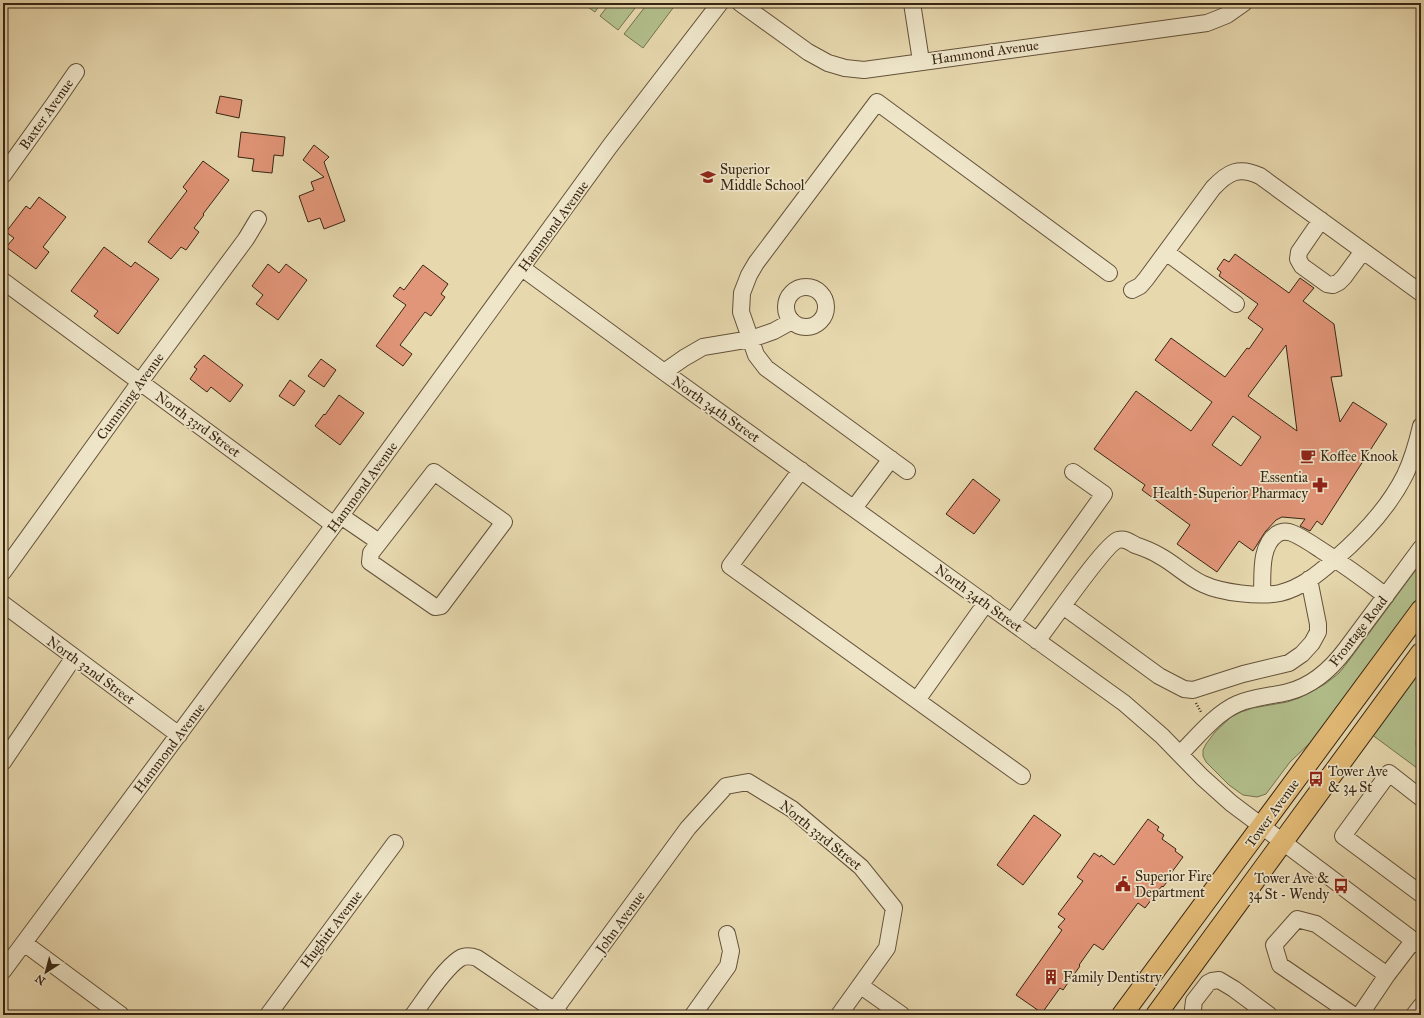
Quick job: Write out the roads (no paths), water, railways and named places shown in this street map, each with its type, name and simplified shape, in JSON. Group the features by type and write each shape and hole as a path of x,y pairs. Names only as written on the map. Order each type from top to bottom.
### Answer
{"main road":[{"name":"Tower Avenue","path":"1122,1015 1421,610"},
{"name":"Tower Avenue","path":"1156,1015 1421,653"}],"street":[{"name":"Hammond Avenue","path":"3,971 179,735 610,146 720,3"},
{"name":"Hammond Avenue","path":"740,3 808,52 828,63 845,68 864,70 1207,23 1227,15 1244,3"},
{"path":"912,3 922,61"},
{"name":"Baxter Avenue","path":"3,175 76,72"},
{"path":"907,471 766,368 756,355 741,312 742,293 756,262 877,102 1109,273"},
{"path":"1132,290 1143,283 1213,188 1223,178 1230,174 1240,171 1250,171 1260,176 1421,293"},
{"name":"Cumming Avenue","path":"3,572 140,382 246,239 258,220"},
{"path":"1321,220 1299,252 1298,259 1302,266 1327,284 1333,285 1344,278 1363,251"},
{"path":"1166,252 1236,304"},
{"name":"North 34th Street","path":"522,268 1124,703 1148,723 1217,790 1417,944"},
{"name":"North 33rd Street","path":"3,281 140,382 337,520 379,542"},
{"path":"664,372 703,347 751,339 774,331 792,321"},
{"path":"1037,641 1112,544 1118,540 1126,540 1155,553 1196,580 1214,589 1228,592 1262,594 1280,593 1300,585 1316,576 1353,544 1392,498 1405,475 1415,450 1421,426"},
{"path":"854,508 891,459"},
{"path":"801,470 730,566 1022,776"},
{"path":"434,472 504,522 441,606 435,607 370,562 371,552 379,542 434,472"},
{"path":"1012,622 1104,494 1073,472"},
{"path":"1262,594 1264,555 1269,544 1278,533 1285,532 1292,533 1306,540 1386,596"},
{"name":"Frontage Road","path":"1180,754 1228,708 1239,703 1289,692 1300,688 1320,676 1338,660 1421,548"},
{"path":"1063,606 1159,676 1184,689 1193,690 1243,674 1289,663 1302,654 1312,643 1318,632 1318,624 1309,579"},
{"path":"917,700 986,603"},
{"name":"North 32nd Street","path":"3,604 179,735"},
{"path":"3,762 74,657"},
{"path":"1420,892 1343,836 1388,773 1421,798"},
{"name":"North 33rd Street","path":"688,828 726,786 748,782 792,809 861,867 894,908 888,948 860,986"},
{"name":"John Avenue","path":"555,1013 688,828"},
{"name":"Hughitt Avenue","path":"268,1015 395,843"},
{"path":"1353,1015 1280,965 1274,945 1297,919 1316,924 1387,975"},
{"path":"693,1015 728,966 732,951 727,934"},
{"path":"24,943 122,1015"},
{"path":"1360,1015 1387,975 1417,944"},
{"path":"413,1015 445,972 460,958 468,956 477,958 555,1013"},
{"path":"1194,1015 1194,1001 1212,980 1219,980 1226,984 1269,1015"},
{"path":"839,1015 860,986 902,1015"},
{"path":"1414,1015 1421,1006"}],"place":[{"name":"Superior Middle School","path":"708,177"},
{"name":"Koffee Knook","path":"1308,456"},
{"name":"Essentia Health-Superior Pharmacy","path":"1320,485"},
{"name":"Tower Ave & 34 St","path":"1316,779"},
{"name":"Superior Fire Department","path":"1123,884"},
{"name":"Tower Ave & 34 St - Wendy","path":"1341,886"},
{"name":"Family Dentistry","path":"1051,977"}]}
